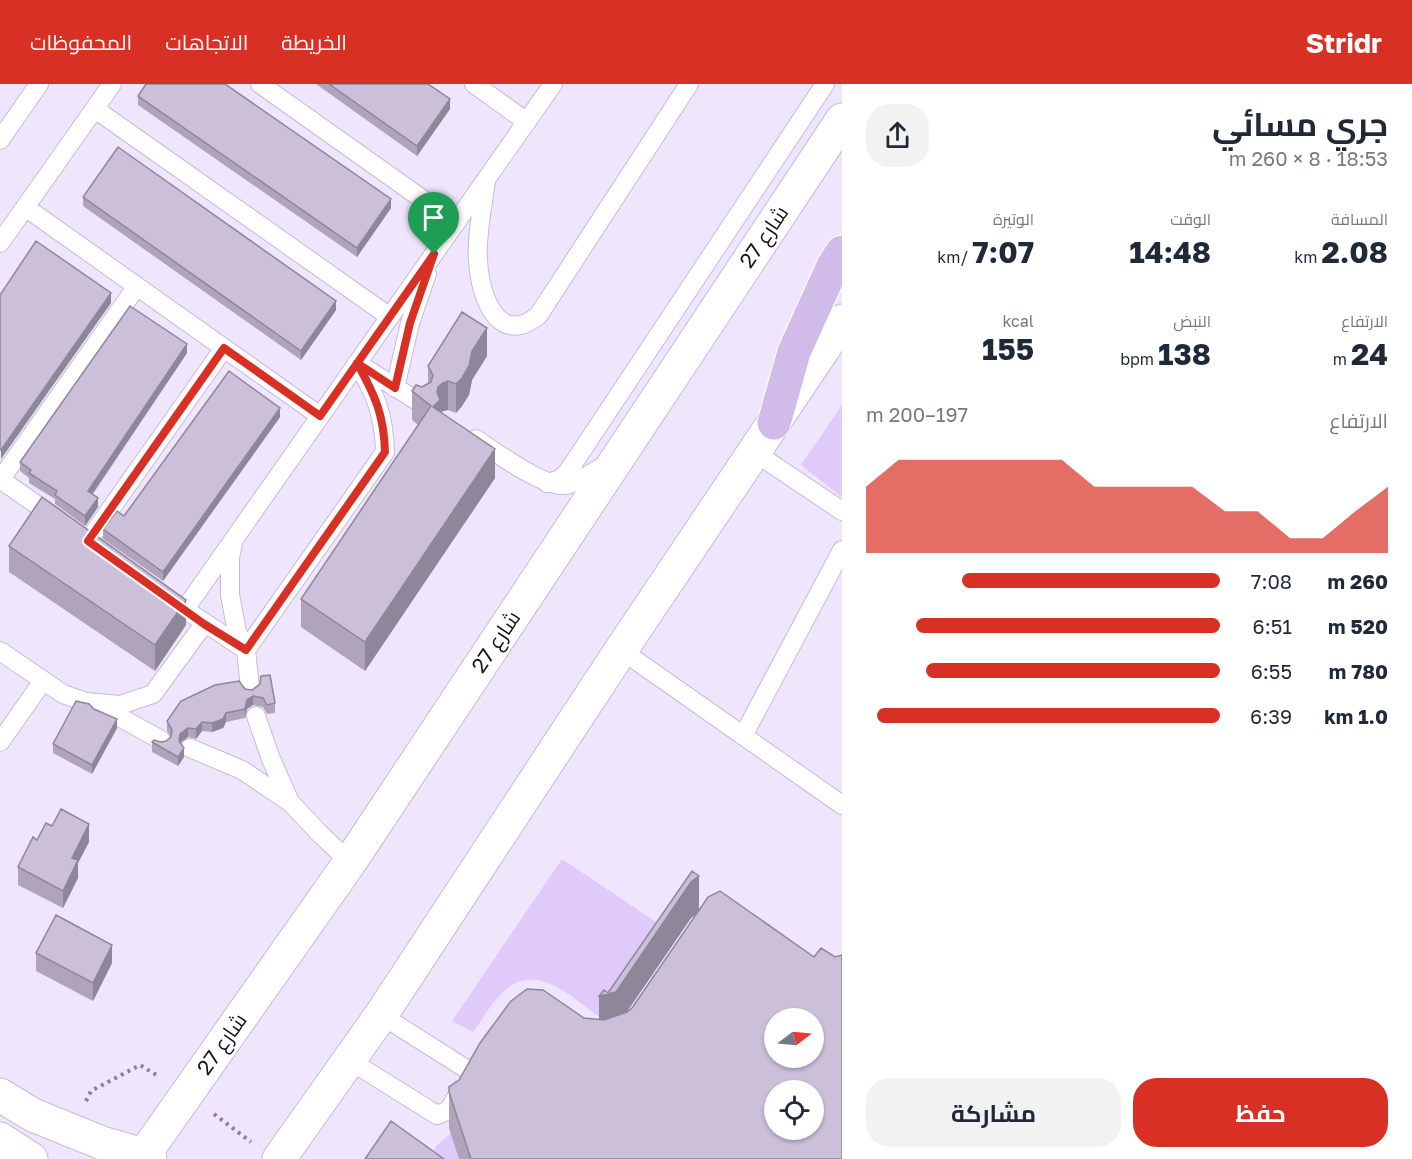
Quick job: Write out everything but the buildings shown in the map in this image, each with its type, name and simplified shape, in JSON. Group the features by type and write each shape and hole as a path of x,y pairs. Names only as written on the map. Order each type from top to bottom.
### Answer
{"main road":[{"name":"شارع 27","path":"145,1158 350,862 842,120"},
{"path":"774,423 794,352 837,259"},
{"path":"279,1159 381,1015 621,650 842,321"},
{"path":"0,1095 33,1115 145,1158"},
{"path":"0,1139 31,1159"}],"lane":[{"path":"1,135 39,84"},
{"path":"0,243 112,84"},
{"path":"260,84 456,223"},
{"path":"474,84 527,122"},
{"path":"185,609 553,84"},
{"path":"486,180 477,258 486,300 492,313 510,325 521,325 538,316 689,84"},
{"path":"547,483 558,480 567,473 825,84"},
{"path":"95,109 390,317"},
{"path":"25,207 320,416"},
{"path":"395,388 410,323 434,254"},
{"path":"136,286 0,479 83,538 224,348"},
{"path":"357,363 422,404"},
{"path":"246,650 385,452 384,425 369,385 357,363"},
{"path":"466,433 547,483 558,486 568,485 617,459"},
{"path":"754,452 842,511"},
{"path":"233,540 230,558 230,596 237,632 246,650 250,688"},
{"path":"743,736 842,550"},
{"path":"165,596 246,650"},
{"path":"86,702 120,705 153,694 204,624"},
{"path":"621,650 842,805"},
{"path":"0,651 63,694 121,718 160,740"},
{"path":"0,741 43,681"},
{"path":"256,716 271,759 290,802"},
{"path":"190,748 242,770 290,802 350,862"},
{"path":"381,1015 471,1072"},
{"path":"349,1060 437,1115 449,1110 484,1054"}],"shaded area":[{"path":"842,405 842,497 801,465"},
{"path":"562,859 674,934 607,1017 598,1016 551,984 539,980 526,980 513,984 501,994 473,1032 452,1021"},
{"path":"451,1133 461,1159 430,1159 437,1145"}],"route":[{"path":"434,254 320,416 224,348 88,541 204,624 246,650 385,452 384,425 369,385 357,363 395,388 410,323 434,254"}]}
